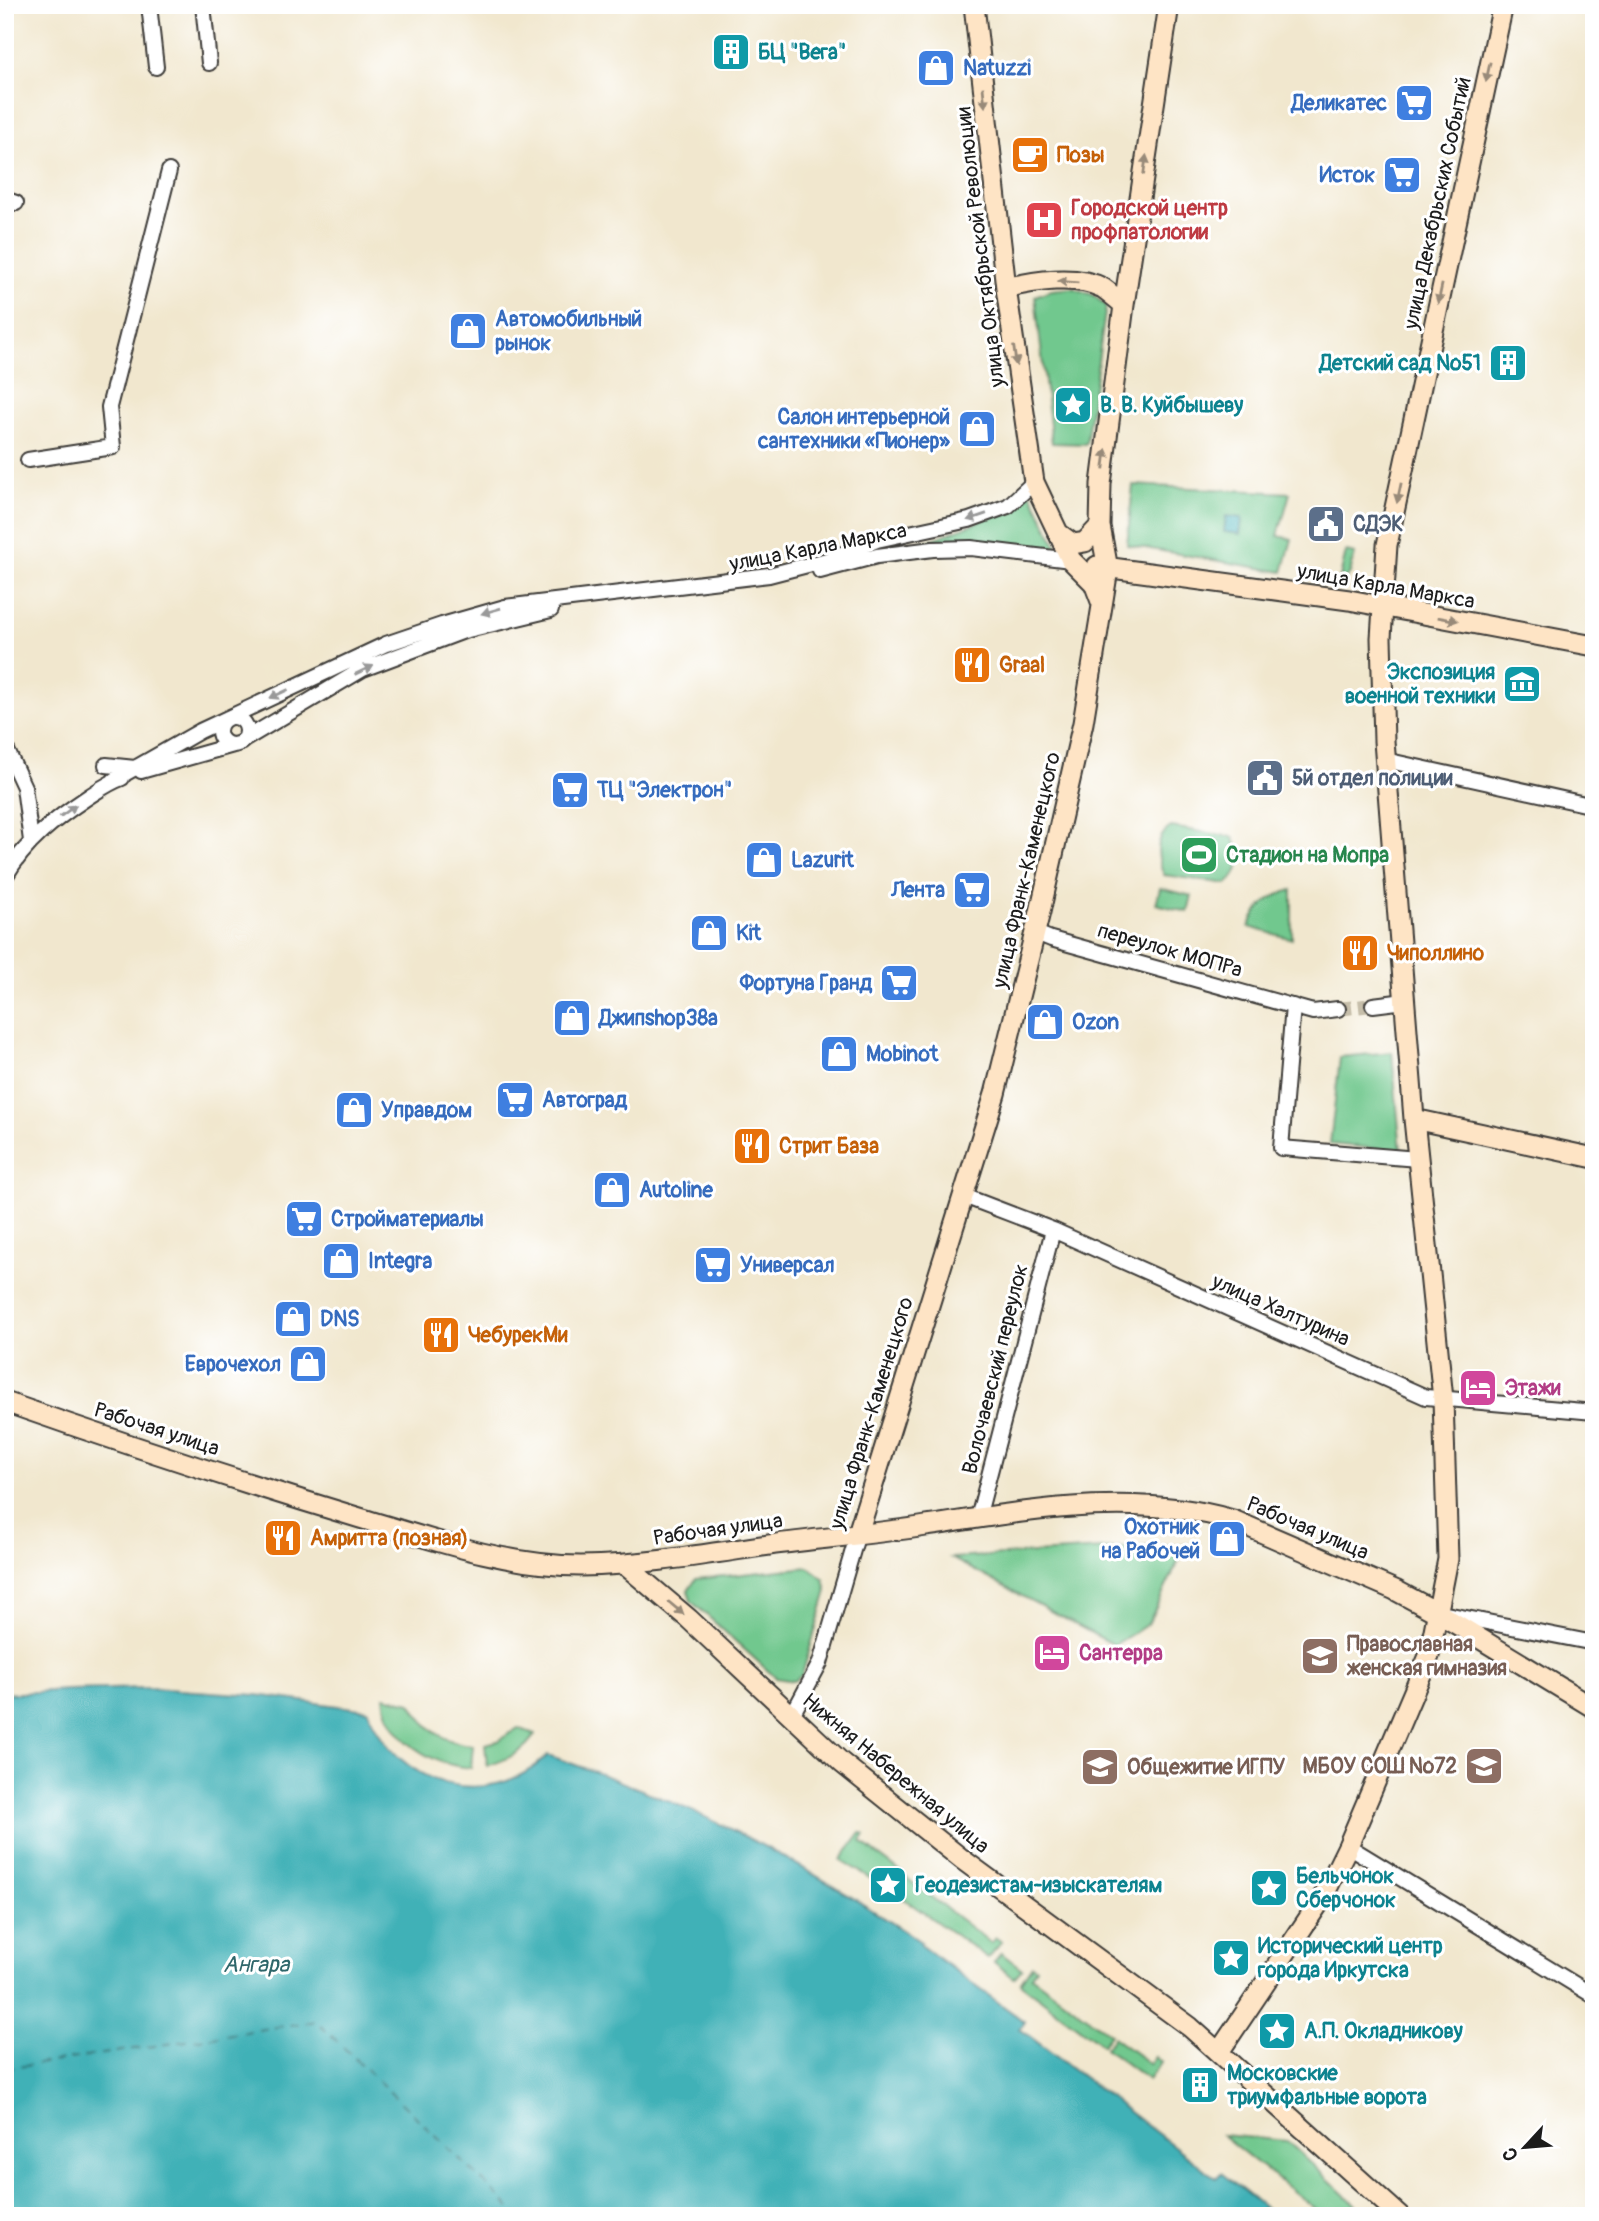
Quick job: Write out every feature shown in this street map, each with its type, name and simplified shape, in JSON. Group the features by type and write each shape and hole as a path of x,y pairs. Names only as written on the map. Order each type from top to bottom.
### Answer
{"main road":[{"name":"улица Октябрьской Революции","path":"974,5 1006,288 1034,482 1071,560 1094,583 1103,607"},
{"name":"улица Франк-Каменецкого","path":"858,1533 995,1094 1036,933 1083,723 1108,569 1100,526 1101,484 1169,5"},
{"name":"улица Декабрьских Событий","path":"1414,1119 1385,760 1381,691 1381,607 1387,545 1503,5"},
{"path":"1006,288 1031,282 1068,280 1100,287 1125,305"},
{"path":"1058,533 1073,544 1085,542 1100,526"},
{"name":"улица Карла Маркса","path":"1071,560 1108,569 1381,607 1594,646"},
{"path":"1219,2052 1322,1897 1348,1846 1429,1656 1438,1613 1448,1559 1443,1399 1414,1119 1594,1158"},
{"name":"Рабочая улица","path":"5,1402 310,1503 437,1541 536,1562 580,1566 681,1559 858,1533 1068,1508 1133,1504 1174,1507 1211,1514 1233,1520 1395,1590 1438,1613 1594,1708"},
{"name":"Нижняя Набережная улица","path":"624,1564 689,1619 842,1763 963,1860 1190,2026 1400,2216"}],"street":[{"path":"149,5 156,68"},
{"path":"203,5 209,63"},
{"path":"28,460 113,447 110,407 167,175"},
{"path":"5,877 17,856 31,841 59,817 114,780 200,731 386,644 505,607 769,575 828,560 877,540 969,520 1008,506 1034,482"},
{"name":"улица Карла Маркса","path":"114,780 239,742 363,669 464,631 546,610 754,586 877,556 933,549 971,548 1071,560"},
{"path":"235,717 243,722 246,730 239,742 224,741 219,734 220,725 226,719 235,717"},
{"path":"5,746 24,787 31,841"},
{"path":"1385,760 1594,806"},
{"path":"106,765 135,768"},
{"name":"переулок МОПРа","path":"1036,933 1313,1012 1338,1009"},
{"path":"1373,1005 1405,1001"},
{"path":"1293,1006 1282,1148 1418,1159"},
{"name":"улица Халтурина","path":"964,1196 1053,1230 1426,1397 1594,1412"},
{"name":"Волочаевский переулок","path":"978,1518 1053,1230"},
{"name":"улица Франк-Каменецкого","path":"791,1717 820,1662 858,1533"},
{"path":"1438,1613 1594,1643"},
{"path":"1348,1846 1594,1996"}],"green space":[{"path":"1073,288 1093,295 1106,306 1086,444 1052,443 1035,296 1051,290"},
{"path":"1133,485 1290,493 1278,536 1292,539 1283,572 1127,545"},
{"path":"1030,491 1060,553 918,545 1009,510"},
{"path":"1346,552 1355,554 1350,573 1345,578 1340,577"},
{"name":"Стадион на Мопра","path":"1171,827 1233,837 1238,849 1236,874 1227,884 1164,875 1158,849 1161,837"},
{"path":"1160,888 1192,896 1188,912 1156,904"},
{"path":"1292,890 1292,939 1249,927 1266,902"},
{"path":"1392,1052 1401,1151 1330,1144 1340,1057"},
{"path":"1187,1544 1148,1624 1114,1645 951,1558"},
{"path":"809,1567 824,1579 827,1591 802,1675 794,1681 776,1678 691,1601 688,1591 696,1579"},
{"path":"384,1697 411,1703 429,1727 444,1738 473,1745 471,1768 442,1762 414,1748 394,1726"},
{"path":"518,1728 535,1734 526,1746 514,1754 487,1766 485,1744 498,1741"},
{"path":"861,1833 865,1835 861,1842 902,1873 889,1890 841,1860"},
{"path":"904,1876 991,1943 996,1938 1002,1942 988,1958 894,1892"},
{"path":"1001,1953 1022,1969 1014,1978 994,1962"},
{"path":"1032,1965 1036,1968 1031,1976 1110,2034 1102,2045 1020,1983"},
{"path":"1113,2037 1150,2064 1155,2057 1161,2062 1148,2080 1105,2048"},
{"path":"1222,2135 1287,2141 1368,2216 1324,2216"}],"water":[{"path":"1226,516 1242,518 1240,534 1224,532"},
{"name":"Ангара","path":"149,1688 257,1695 368,1710 381,1736 399,1757 421,1773 446,1783 472,1787 498,1784 524,1773 548,1755 722,1825 813,1874 921,1942 920,1945 1025,2022 1020,2029 1216,2178 1221,2173 1275,2216 5,2216 5,1694"}],"ferry route":[{"path":"5,2069 316,2021 519,2216"}],"tunnel":[{"path":"1338,1009 1373,1005"}],"place":[{"name":"БЦ \"Вега\"","path":"731,52"},
{"name":"Natuzzi","path":"936,68"},
{"name":"Деликатес","path":"1414,103"},
{"name":"Позы","path":"1030,155"},
{"name":"Исток","path":"1402,175"},
{"name":"Городской центр профпатологии","path":"1044,220"},
{"name":"Автомобильный рынок","path":"468,331"},
{"name":"Детский сад №51","path":"1508,363"},
{"name":"В. В. Куйбышеву","path":"1073,405"},
{"name":"Салон интерьерной сантехники «Пионер»","path":"977,429"},
{"name":"СДЭК","path":"1326,524"},
{"name":"Graal","path":"972,665"},
{"name":"Экспозиция военной техники","path":"1522,684"},
{"name":"5й отдел полиции","path":"1265,778"},
{"name":"ТЦ \"Электрон\"","path":"570,790"},
{"name":"Стадион на Мопра","path":"1199,855"},
{"name":"Lazurit","path":"764,860"},
{"name":"Лента","path":"972,890"},
{"name":"Kit","path":"709,933"},
{"name":"Чиполлино","path":"1360,953"},
{"name":"Фортуна Гранд","path":"899,983"},
{"name":"Джипshop38а","path":"572,1018"},
{"name":"Ozon","path":"1045,1022"},
{"name":"Mobinot","path":"839,1054"},
{"name":"Автоград","path":"515,1100"},
{"name":"Управдом","path":"354,1110"},
{"name":"Стрит База","path":"752,1146"},
{"name":"Autoline","path":"612,1190"},
{"name":"Стройматериалы","path":"304,1219"},
{"name":"Integra","path":"341,1261"},
{"name":"Универсал","path":"713,1265"},
{"name":"DNS","path":"293,1319"},
{"name":"ЧебурекМи","path":"441,1335"},
{"name":"Еврочехол","path":"308,1364"},
{"name":"Этажи","path":"1478,1388"},
{"name":"Амритта (позная)","path":"283,1538"},
{"name":"Охотник на Рабочей","path":"1227,1539"},
{"name":"Сантерра","path":"1052,1653"},
{"name":"Православная женская гимназия","path":"1320,1656"},
{"name":"МБОУ СОШ №72","path":"1484,1766"},
{"name":"Общежитие ИГПУ","path":"1100,1767"},
{"name":"Геодезистам-изыскателям","path":"888,1885"},
{"name":"Бельчонок Сберчонок","path":"1269,1888"},
{"name":"Исторический центр города Иркутска","path":"1231,1958"},
{"name":"А.П. Окладникову","path":"1277,2031"},
{"name":"Московские триумфальные ворота","path":"1200,2085"}]}
